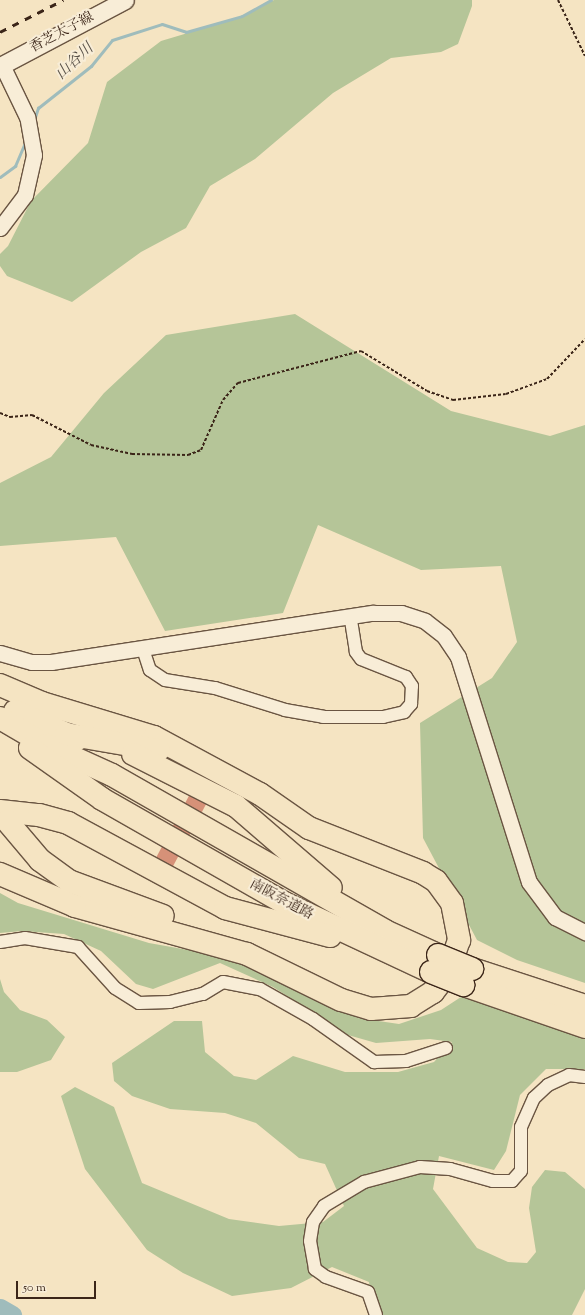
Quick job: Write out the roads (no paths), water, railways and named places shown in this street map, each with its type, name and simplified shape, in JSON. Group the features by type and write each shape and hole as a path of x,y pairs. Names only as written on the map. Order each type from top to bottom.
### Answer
{"highway":[{"path":"0,685 42,703 154,737 260,794 308,828 424,873 436,881 452,903 460,940 448,974 433,992 411,1006 371,1009 341,1000 247,954 74,906 0,874"},
{"path":"0,702 66,734 150,760 236,806 355,910 381,939"},
{"name":"南阪奈道路","path":"0,718 46,745 112,775 381,939"},
{"name":"南阪奈道路","path":"0,728 102,799 286,904 381,939 435,964 585,1027"},
{"path":"4,816 40,860 80,887 248,945 346,990 372,997 396,996 424,983 436,968 444,949 444,920 434,899 415,882 306,837 254,801 160,750 66,734"},
{"path":"4,816 54,818 122,850 225,908 381,939"},
{"name":"南阪奈道路","path":"468,977 585,1006"}],"main road":[{"name":"香芝太子線","path":"1,66 124,0"}],"street":[{"path":"0,228 25,195 34,155 27,117 1,66"},
{"path":"0,653 32,662 51,662 350,616 389,612 413,616 435,628 452,646 464,670 518,856 529,882 555,917 585,932"},
{"path":"143,649 150,670 165,680 214,688 285,710 323,717 383,717 404,712 411,704 412,686 406,677 361,659 356,652 350,616"},
{"path":"0,942 25,938 78,947 114,988 139,1002 170,1002 203,994 223,982 260,989 313,1019 374,1062 406,1061 446,1048"},
{"path":"376,1315 368,1292 326,1277 315,1269 310,1241 313,1222 324,1206 364,1182 420,1167 450,1169 492,1181 512,1181 521,1171 521,1127 534,1098 548,1085 569,1075 585,1077"}],"waterway":[{"name":"山谷川","path":"34,120 38,108 91,66 112,40 162,24 186,32 242,16 271,0"},
{"name":"山谷川","path":"0,177 15,166 26,140"},
{"path":"0,1308 12,1315"}],"railway":[{"path":"0,32 63,0"}]}
